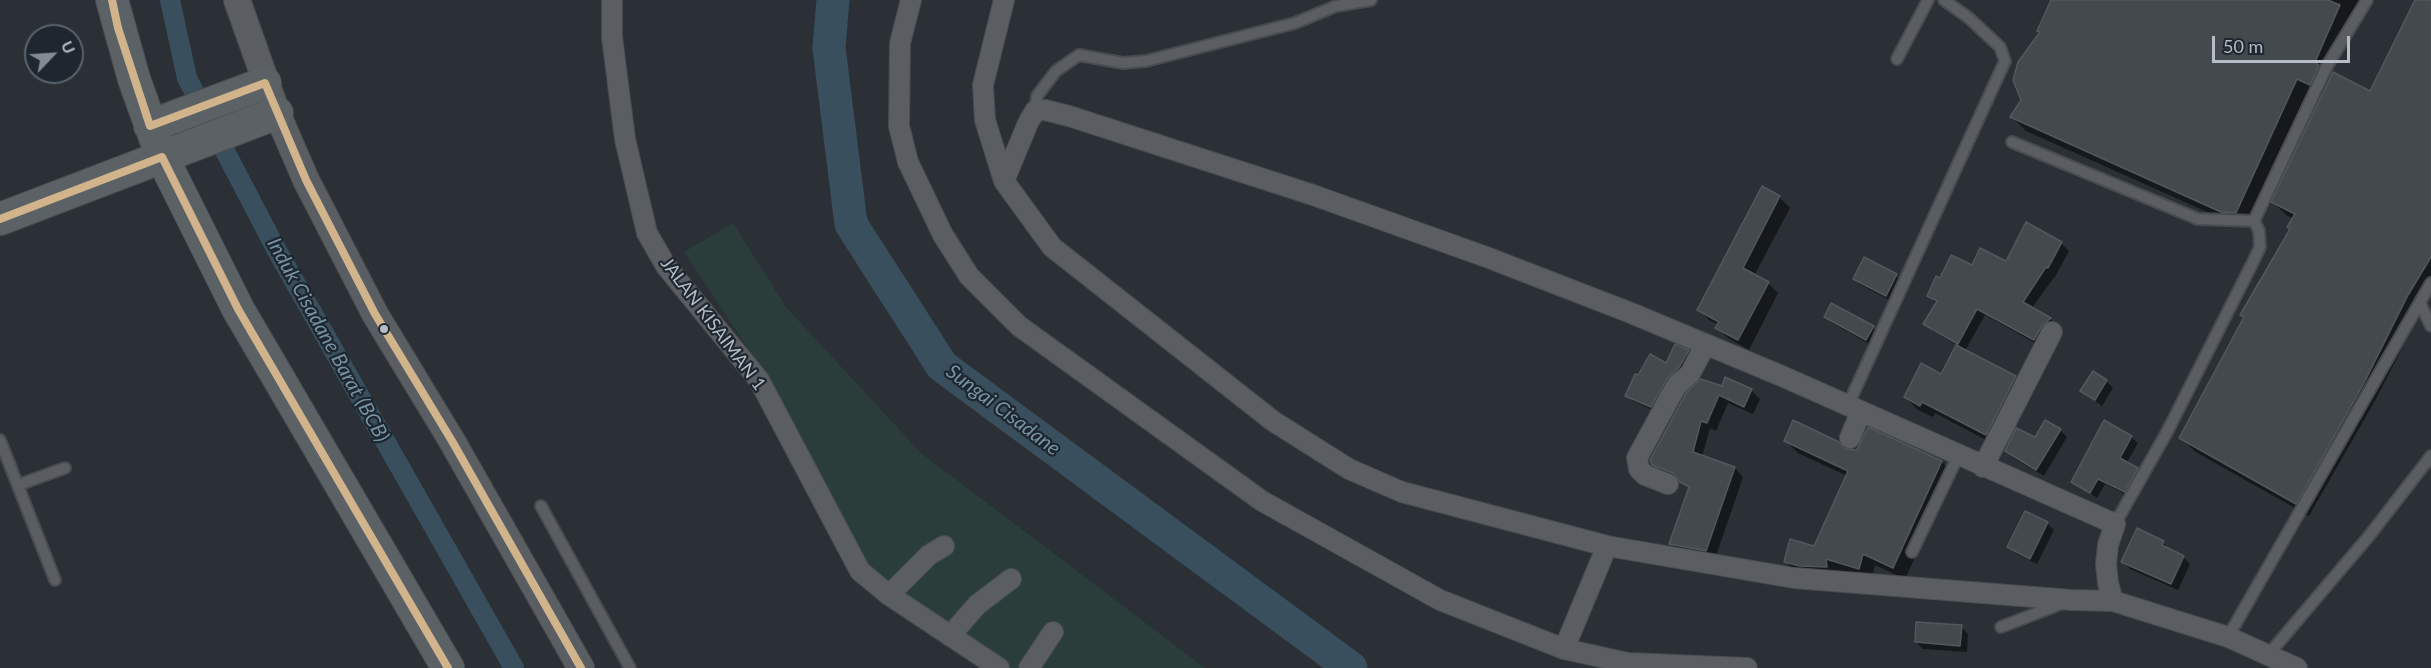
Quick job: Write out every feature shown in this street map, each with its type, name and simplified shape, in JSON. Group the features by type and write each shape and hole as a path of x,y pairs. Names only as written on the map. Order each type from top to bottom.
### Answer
{"main road":[{"path":"112,0 118,28 238,309 448,668"},
{"path":"158,124 256,87"},
{"path":"0,219 268,116"}],"street":[{"path":"237,0 256,87 268,116 306,180 375,314 452,441 581,668"},
{"name":"JALAN KISAIMAN 1","path":"612,0 612,36 625,139 647,233 666,266 759,380 860,571 888,595 999,668"},
{"path":"911,0 900,43 899,126 908,162 943,235 969,276 1019,326 1262,501 1440,600 1564,649 1628,663 1747,668"},
{"path":"1004,0 983,85 985,120 1004,182 1052,247 1274,421 1349,469 1402,492 1607,546 1794,578 2071,600 2113,601 2228,636 2297,668"},
{"path":"1004,182 1028,123 1035,111 1045,110 1313,195 1489,258 1630,313 1855,408 2115,524 2108,545 2106,564 2113,601"},
{"path":"1983,466 2052,332"},
{"path":"1668,484 1645,476 1639,469 1637,458 1670,397 1677,386 1690,374 1705,345"},
{"path":"1850,438 1855,408"},
{"path":"888,595 929,555 944,546"},
{"path":"1564,649 1607,546"},
{"path":"950,636 977,605 1011,579"},
{"path":"1029,668 1053,632"}],"lane":[{"path":"1035,111 1037,96 1056,71 1080,55 1123,63 1146,61 1295,23 1336,6 1371,0"},
{"path":"1897,59 1929,0"},
{"path":"1855,408 2005,62 2000,46 1969,18 1944,0"},
{"path":"2115,524 2167,432 2254,260 2261,239 2254,221 2327,66 2367,0"},
{"path":"2013,142 2198,219 2254,221"},
{"path":"2228,636 2431,283"},
{"path":"2420,303 2431,326"},
{"path":"0,440 55,580"},
{"path":"1912,552 1959,454"},
{"path":"2268,655 2368,536 2431,456"},
{"path":"18,485 65,468"},
{"path":"541,506 630,668"},
{"path":"2001,627 2071,600"}],"green space":[{"path":"733,223 786,307 921,453 1205,668 986,668 870,592 766,376 684,252"}],"building":[{"path":"2051,0 2328,0 2340,5 2315,62 2319,65 2310,85 2297,79 2236,213 2221,212 2010,117 2021,100 2013,80 2018,62 2040,32 2037,31"},
{"path":"2415,0 2431,0 2431,257 2408,295 2363,385 2296,504 2179,438 2244,317 2240,315 2290,229 2287,227 2295,214 2271,202 2333,72 2370,91"},
{"path":"1762,186 1780,196 1743,268 1769,282 1738,340 1715,328 1719,322 1697,310"},
{"path":"2026,222 2062,242 2048,268 2046,267 2023,302 2051,318 2042,326 2034,340 1977,309 1958,344 1923,324 1937,301 1927,296 1936,276 1940,278 1951,255 1972,265 1980,248 2006,261"},
{"path":"1864,257 1897,274 1886,296 1853,279"},
{"path":"1831,303 1874,326 1866,340 1824,317"},
{"path":"1675,344 1689,350 1680,366 1667,379 1651,407 1625,396 1635,374 1638,375 1650,354 1666,363"},
{"path":"1956,345 2016,376 1986,435 1922,402 1920,406 1904,397 1921,363 1941,374"},
{"path":"2093,371 2107,380 2095,400 2080,391"},
{"path":"1725,377 1752,389 1744,407 1719,395 1707,423 1701,421 1693,452 1735,467 1706,551 1669,544 1689,487 1680,482 1673,473 1652,465 1650,460 1686,393 1701,379 1722,386"},
{"path":"1793,420 1839,442 1846,449 1857,450 1868,427 1942,461 1893,568 1863,554 1859,569 1826,559 1827,567 1800,566 1784,562 1790,539 1814,546 1848,471 1784,441"},
{"path":"2045,420 2061,429 2036,470 2005,451 2016,428 2035,437"},
{"path":"2104,420 2132,436 2120,458 2138,468 2125,492 2098,479 2090,493 2071,482"},
{"path":"2025,511 2048,522 2030,559 2007,547"},
{"path":"2137,528 2164,541 2162,545 2184,556 2171,584 2121,562"},
{"path":"1916,622 1962,625 1960,646 1915,642"}],"waterway":[{"name":"Induk Cisadane Barat (BCB)","path":"170,0 187,78 276,249 514,668"},
{"name":"Sungai Cisadane","path":"833,0 829,48 851,224 942,366 1351,668"}],"transit line":[{"path":"112,0 118,28 150,126 265,83 306,180 375,314 452,441 581,668"},
{"path":"0,219 162,157 238,309 448,668"}]}
